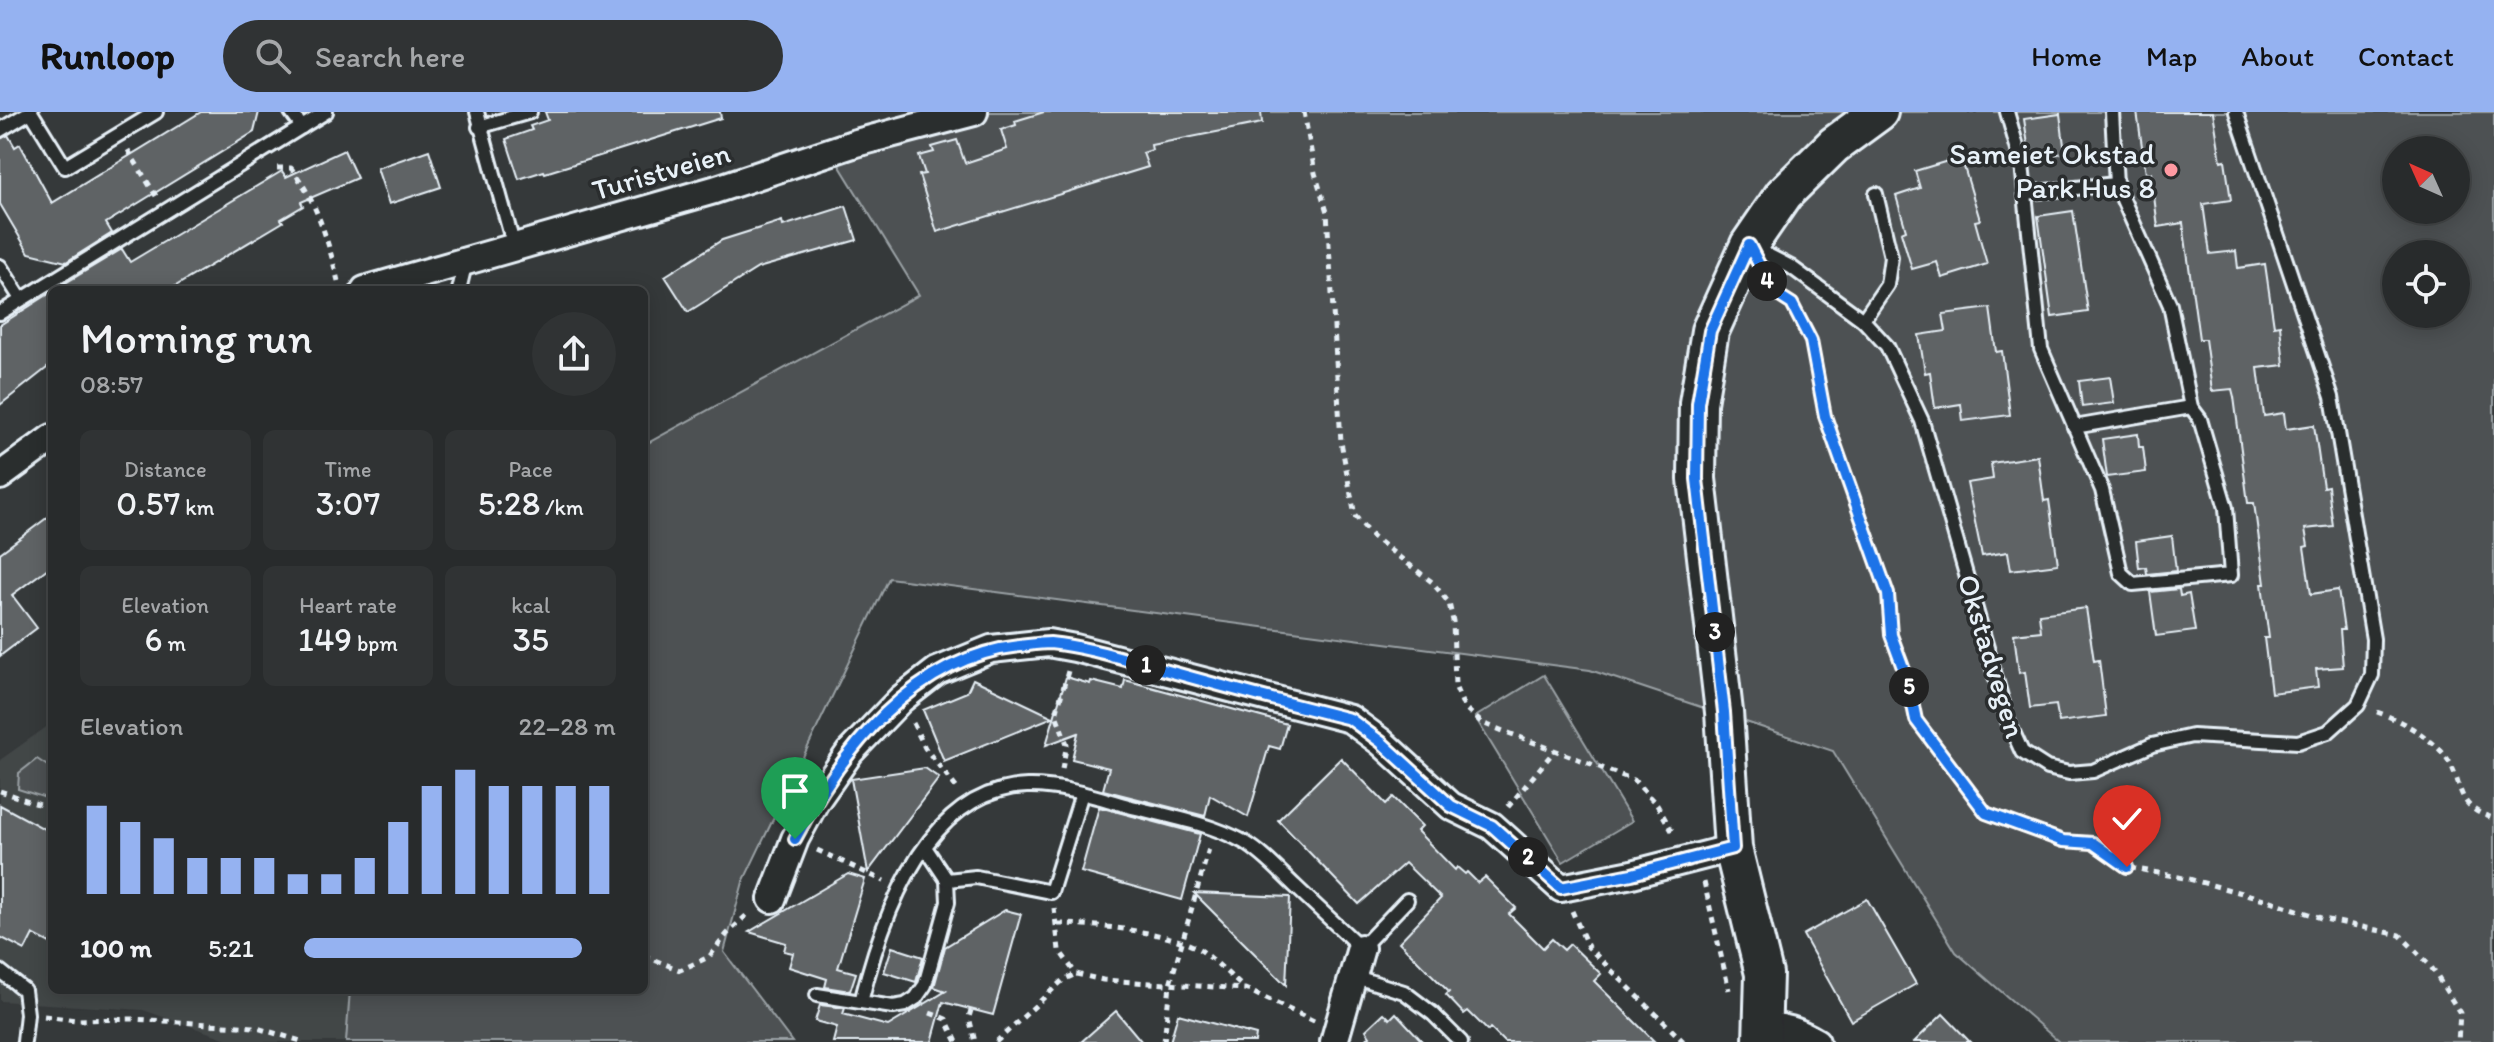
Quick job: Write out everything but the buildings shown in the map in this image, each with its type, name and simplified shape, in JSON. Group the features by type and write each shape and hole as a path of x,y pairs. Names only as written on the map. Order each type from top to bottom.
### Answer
{"street":[{"name":"Turistveien","path":"379,286 714,190 856,143 974,112"},
{"path":"1762,1035 1764,974 1733,848 1724,712 1697,479 1698,403 1710,331 1749,245 1784,194 1834,145 1879,112"},
{"path":"0,476 48,441"},
{"path":"772,899 820,786 901,699 937,671 991,649 1048,643 1109,655 1350,719 1381,742 1451,806 1492,826 1561,888 1632,874 1733,848"},
{"path":"1335,1037 1361,948"},
{"path":"1762,1035 1775,1026 1799,1032 1816,1042"}],"lane":[{"path":"0,130 30,112 65,167 156,112"},
{"path":"291,112 302,127"},
{"path":"0,313 326,112"},
{"path":"477,112 514,247"},
{"path":"479,127 530,112"},
{"path":"2007,112 2022,164 2041,349 2102,490 2121,573 2133,584 2231,575 2226,508 2200,419 2191,407 2170,305 2116,184 2112,112"},
{"name":"Okstadvegen","path":"1749,245 1791,267 1863,320 1887,346 1922,421 2008,721 2022,752 2047,768 2069,773 2093,771 2152,745 2192,736 2298,742 2328,732 2358,705 2372,675 2373,639 2332,397 2236,112"},
{"path":"2025,193 2116,184"},
{"path":"1863,320 1887,285 1891,257 1876,194"},
{"path":"460,286 466,261"},
{"path":"0,266 21,299"},
{"path":"2074,427 2191,407"},
{"path":"861,1002 899,888 925,847 947,822 968,805 990,793 1027,786 1082,793 1214,829 1245,843 1267,859 1361,948 1407,900"},
{"path":"947,880 976,877 1051,892 1082,793"},
{"path":"817,995 893,1007 905,1005 916,998 925,985 948,902 947,880 925,847"},
{"path":"0,971 24,990 27,1014 24,1042"},
{"path":"1353,976 1404,992 1433,1014 1461,1042"}],"path":[{"path":"1304,112 1315,173 1327,212 1341,442 1355,516 1373,537 1432,582 1449,603 1453,621 1455,686 1464,707 1482,723 1634,780 1657,805 1673,834 1698,856 1732,1002"},
{"path":"118,135 164,211"},
{"path":"242,164 260,170 291,168 318,214 339,286"},
{"path":"1749,245 1773,292 1792,304 1811,341 1825,416 1888,594 1891,635 1908,681 1916,720 1986,813 2063,841 2093,843 2127,867 2189,879 2324,919 2400,935 2430,965 2460,1013 2458,1042"},
{"path":"1056,790 1067,744 1056,714 1066,676"},
{"path":"901,699 925,748 968,805"},
{"path":"2358,705 2386,715 2421,734 2444,754 2465,803 2479,815 2494,818"},
{"path":"1492,826 1555,750"},
{"path":"0,791 48,808"},
{"path":"1164,1042 1170,984 1214,829"},
{"path":"795,839 899,888"},
{"path":"1561,888 1588,947 1684,1042"},
{"path":"1051,892 1058,924 1059,950 1076,974"},
{"path":"648,958 680,970 709,957 751,911 772,899"},
{"path":"1058,924 1093,924 1184,941 1202,951 1245,989 1335,1037"},
{"path":"996,1042 1063,980 1076,974 1103,980 1245,989"},
{"path":"916,998 925,1012 946,1019 957,1042"},
{"path":"971,1010 969,1017 975,1042"},
{"path":"27,1014 75,1020 134,1019 254,1027 304,1042"}],"shaded area":[{"path":"928,112 2494,112 2494,1042 2059,1042 1956,952 1833,751 1590,670 889,578 743,882 724,952 792,1042 346,1042 350,994 648,994 648,443 919,295 825,142"},
{"path":"1544,675 1632,821 1563,862 1475,717"},
{"path":"48,726 48,994 350,994 346,1042 236,1042 143,1010 0,1001 0,760"},
{"path":"37,759 48,766 48,799 18,789 19,773"}],"place":[{"name":"Sameiet Okstad Park Hus 8","path":"2171,170"}],"route":[{"path":"795,839 815,802 850,752 901,699 937,671 991,649 1048,643 1109,655 1350,719 1381,742 1451,806 1492,826 1561,888 1632,874 1733,848 1724,712 1697,479 1698,403 1710,331 1749,245 1773,292 1792,304 1811,341 1825,416 1888,594 1891,635 1908,681 1916,720 1986,813 2063,841 2093,843 2127,867"}]}
